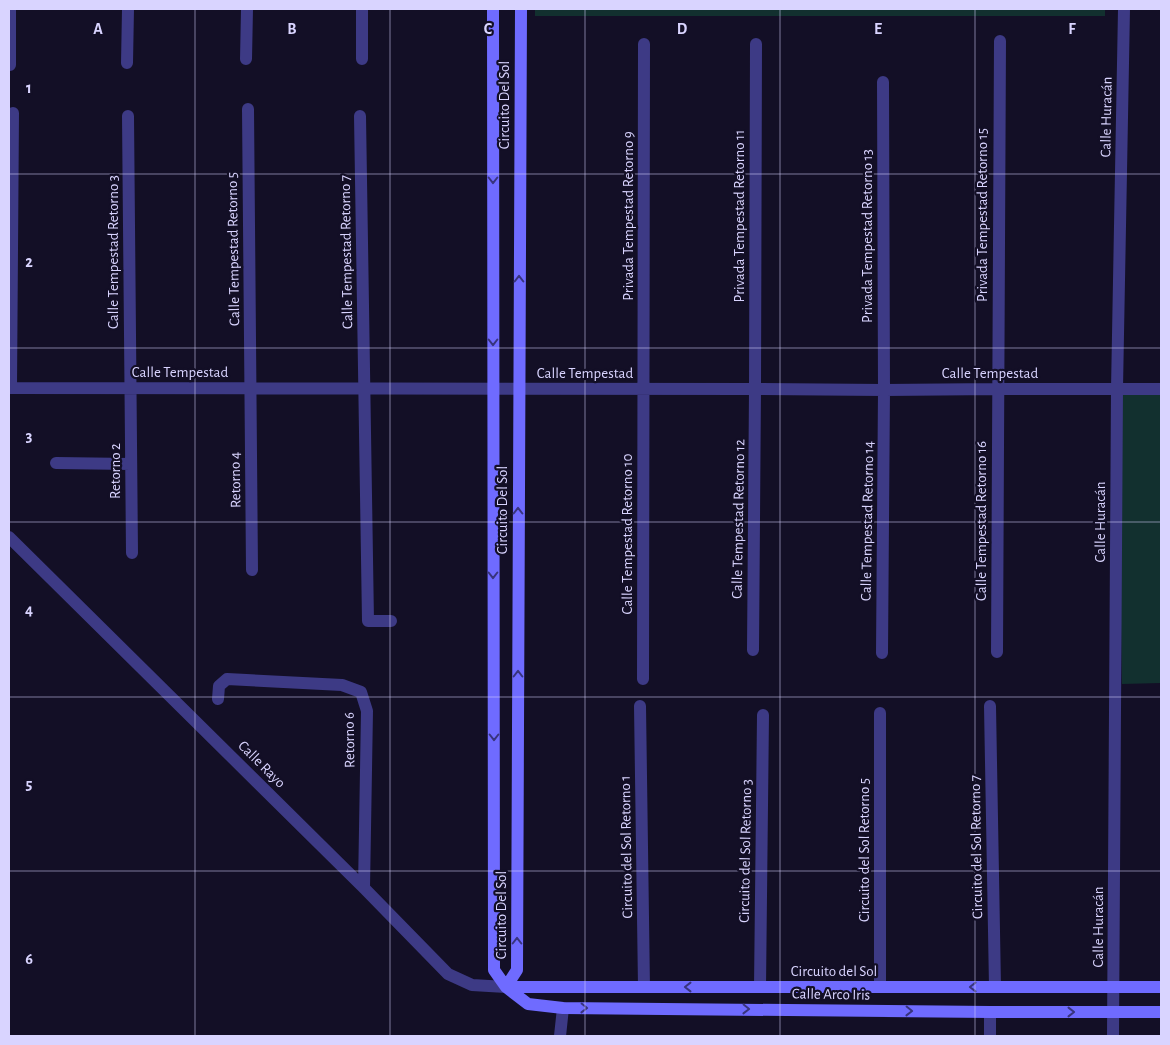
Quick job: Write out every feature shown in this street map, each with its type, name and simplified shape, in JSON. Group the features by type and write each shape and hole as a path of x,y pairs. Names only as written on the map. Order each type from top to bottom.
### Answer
{"street":[{"path":"10,9 10,65"},
{"path":"127,63 128,9"},
{"path":"246,9 246,59"},
{"path":"362,9 362,59"},
{"name":"Circuito Del Sol","path":"493,9 494,970 506,987 517,970 521,9"},
{"name":"Calle Huracán","path":"1113,1036 1117,389 1124,9"},
{"name":"Privada Tempestad Retorno 15","path":"997,389 1000,41"},
{"name":"Privada Tempestad Retorno 9","path":"644,44 644,389"},
{"name":"Privada Tempestad Retorno 11","path":"756,44 756,389"},
{"name":"Privada Tempestad Retorno 13","path":"883,82 884,390"},
{"name":"Calle Tempestad Retorno 5","path":"248,109 251,389"},
{"path":"10,388 14,113"},
{"name":"Calle Tempestad Retorno 3","path":"128,116 130,389"},
{"name":"Calle Tempestad Retorno 7","path":"360,116 364,389"},
{"name":"Calle Tempestad","path":"10,388 1161,389"},
{"name":"Retorno 2","path":"130,389 132,553"},
{"name":"Retorno 4","path":"251,389 252,570"},
{"path":"364,389 368,621 391,621"},
{"name":"Calle Tempestad Retorno 10","path":"643,679 644,389"},
{"name":"Calle Tempestad Retorno 12","path":"753,650 756,389"},
{"name":"Calle Tempestad Retorno 16","path":"997,389 997,652"},
{"name":"Calle Tempestad Retorno 14","path":"882,653 884,390"},
{"path":"56,462 131,464"},
{"name":"Calle Rayo","path":"9,537 364,888 448,974 472,986 506,987"},
{"name":"Retorno 6","path":"218,699 219,686 227,679 342,685 361,692 367,711 364,888"},
{"name":"Circuito del Sol Retorno 1","path":"640,706 644,987"},
{"name":"Circuito del Sol Retorno 7","path":"990,706 995,987"},
{"name":"Circuito del Sol Retorno 5","path":"880,713 880,987"},
{"name":"Circuito del Sol Retorno 3","path":"760,987 763,715"},
{"name":"Circuito del Sol","path":"506,987 1161,987"},
{"name":"Calle Arco Iris","path":"506,987 528,1004 563,1008 1161,1012"},
{"path":"560,1036 563,1008"},
{"path":"990,1012 990,1036"}],"green space":[{"path":"535,9 1105,9 1105,16 535,16"},
{"path":"1117,389 1161,389 1161,683 1122,684"}]}
